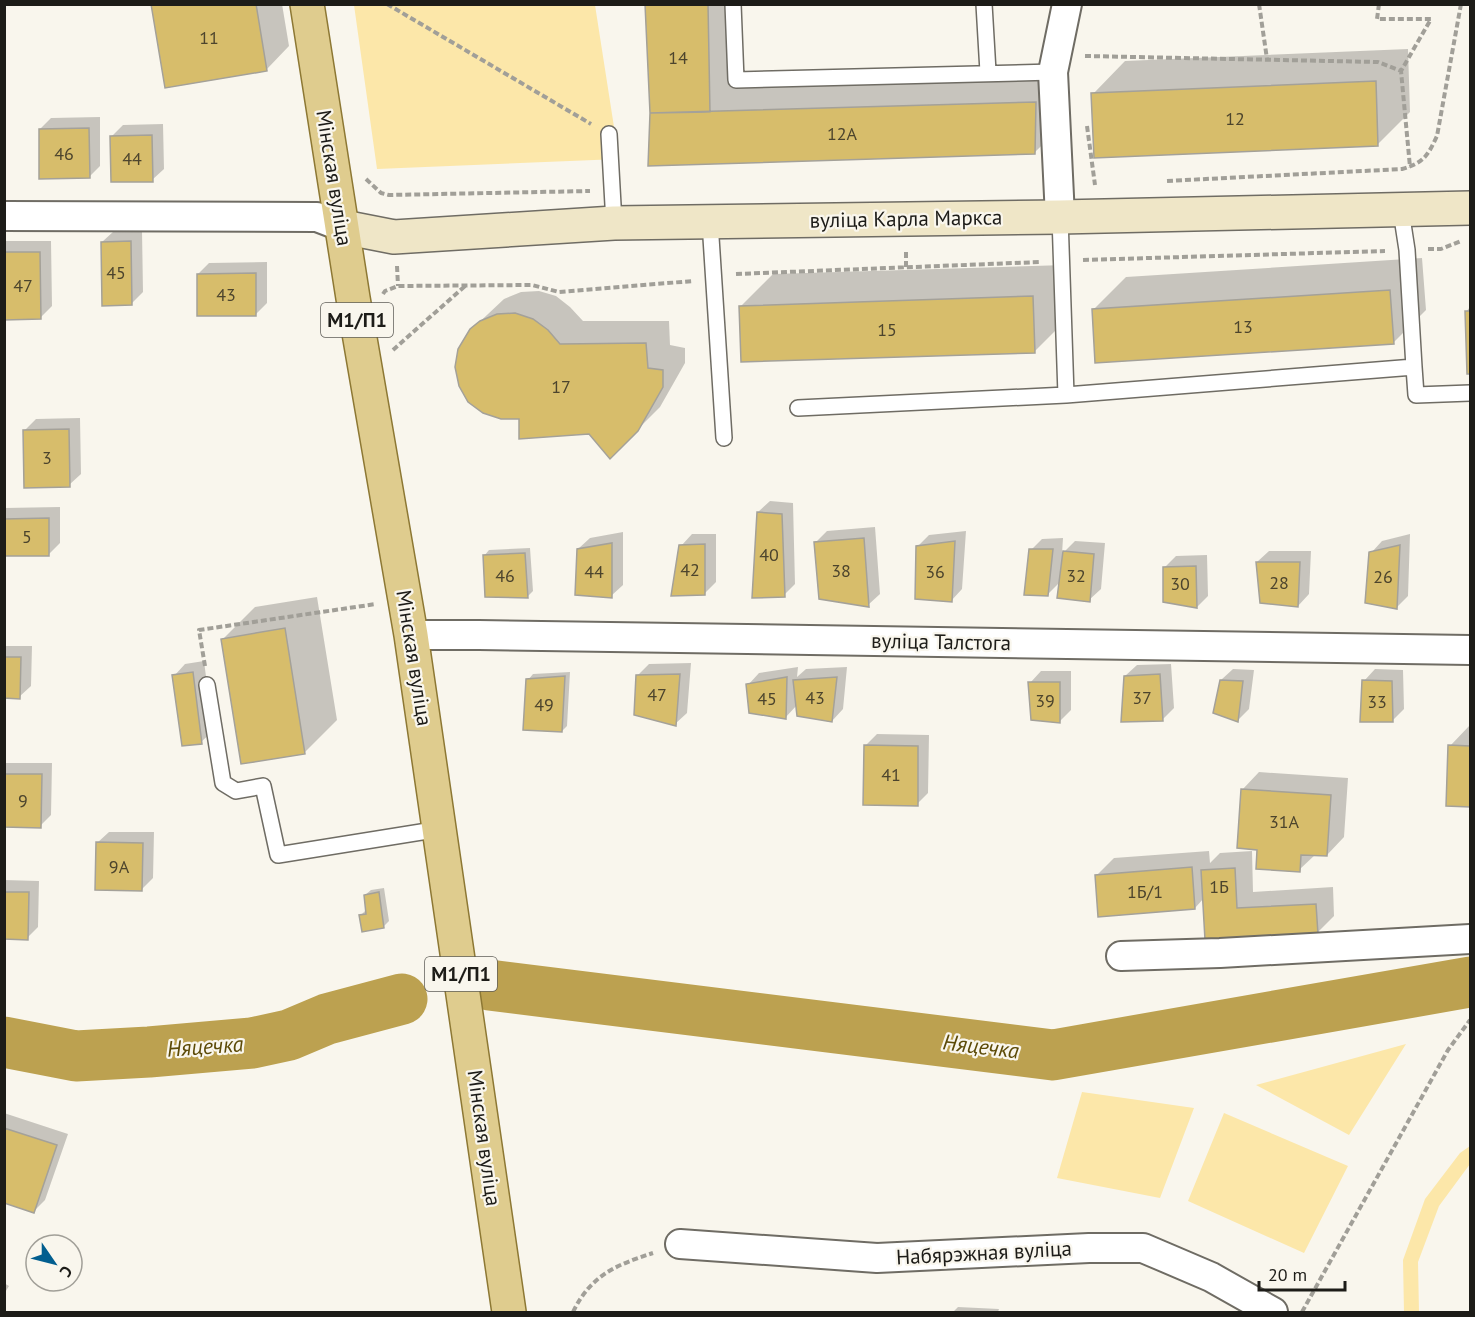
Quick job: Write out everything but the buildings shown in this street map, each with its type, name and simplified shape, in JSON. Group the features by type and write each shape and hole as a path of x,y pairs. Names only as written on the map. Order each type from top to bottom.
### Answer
{"main road":[{"name":"Мінская вуліца","path":"307,4 355,309 411,635 509,1312"},
{"name":"вуліца Карла Маркса","path":"343,227 394,237 613,207 710,222 1059,202 1401,211 1470,208"}],"street":[{"path":"1059,202 1053,72 1067,4"},
{"path":"4,216 317,217 343,227"},
{"name":"вуліца Талстога","path":"411,635 479,634 1470,650"},
{"path":"1121,956 1470,939"},
{"name":"Набярэжная вуліца","path":"680,1244 877,1258 1089,1248 1143,1248 1211,1277 1273,1312"}],"lane":[{"path":"734,4 736,80 1053,72"},
{"path":"984,4 988,72"},
{"path":"609,134 613,207"},
{"path":"1059,202 1066,395"},
{"path":"1401,211 1407,250 1416,395 1470,393"},
{"path":"710,222 724,438"},
{"path":"798,408 1066,395 1414,367"},
{"path":"207,685 223,783 236,791 263,786 278,855 440,829"}],"path":[{"path":"387,4 609,134"},
{"path":"1259,4 1267,59"},
{"path":"1379,4 1377,19 1431,19 1401,71 1410,167"},
{"path":"1165,181 1350,173 1416,166 1429,154 1437,136 1461,4"},
{"path":"1077,56 1378,62 1401,71"},
{"path":"1087,126 1095,184"},
{"path":"1059,202 1095,184 1107,184"},
{"path":"402,194 613,207"},
{"path":"381,303 385,291 398,286 532,285 559,292 699,281 741,273 1441,249 1459,241 1470,240"},
{"path":"388,355 465,286"},
{"path":"207,685 200,630 376,603"},
{"path":"1301,1312 1448,1050 1470,1020"},
{"path":"573,1312 586,1290 613,1268 680,1244"}],"shaded area":[{"path":"354,5 595,5 619,159 377,169"},
{"path":"1406,1044 1349,1135 1256,1085"},
{"path":"1082,1092 1194,1108 1160,1198 1057,1178"},
{"path":"1224,1113 1348,1166 1304,1253 1188,1201"},
{"path":"1470,1146 1470,1164 1439,1206 1418,1262 1419,1312 1404,1312 1403,1260 1425,1199 1460,1153"}],"waterway":[{"name":"Няцечка","path":"489,985 1053,1055 1470,982"},
{"name":"Няцечка","path":"4,1042 76,1056 252,1043 289,1035 327,1019 402,999"}]}
